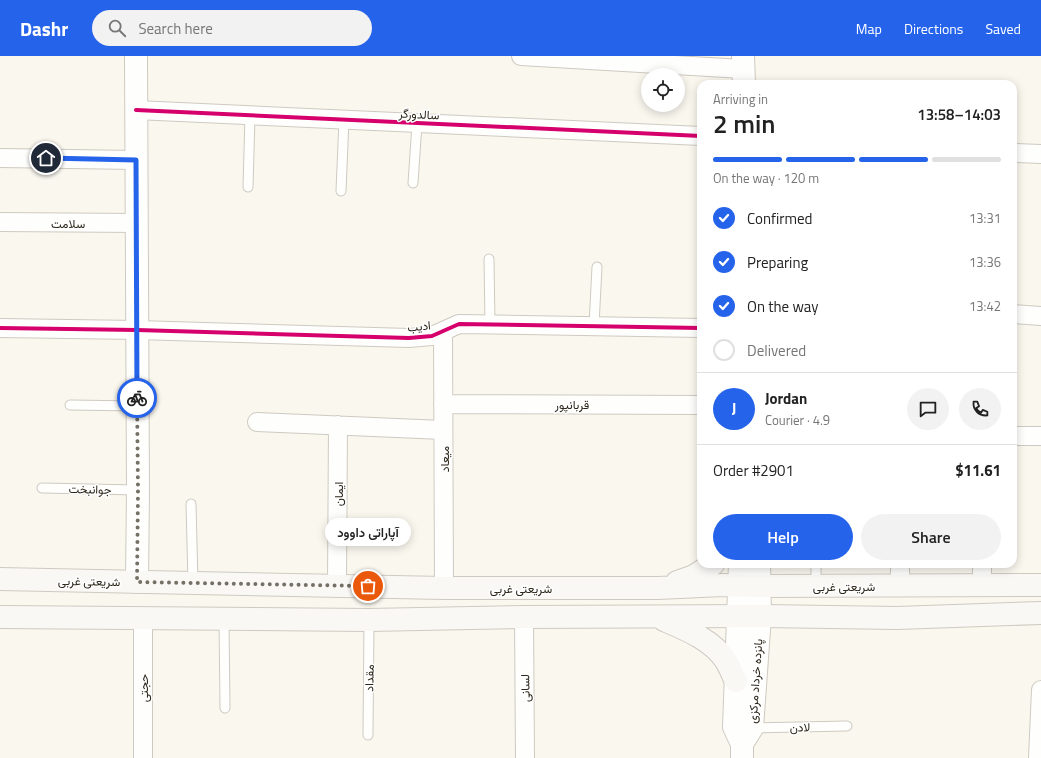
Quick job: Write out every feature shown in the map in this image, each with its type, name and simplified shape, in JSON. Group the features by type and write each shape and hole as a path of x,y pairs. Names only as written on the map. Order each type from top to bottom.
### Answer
{"main road":[{"path":"658,588 694,576 707,568"},
{"name":"شریعتی غربی","path":"0,579 444,588 658,588 723,584 749,586 900,586 982,575 1041,585"},
{"path":"0,617 369,620 524,617 760,616 897,618 1041,613"},
{"path":"655,617 680,626 714,648 726,660 736,681"}],"street":[{"path":"136,56 137,582"},
{"path":"521,56 743,70"},
{"name":"سالدورگر","path":"136,110 697,136"},
{"path":"1017,153 1041,154"},
{"path":"0,158 136,160"},
{"name":"سلامت","path":"0,222 137,223"},
{"path":"1017,314 1041,316"},
{"name":"ادیب","path":"0,328 137,330 409,338 432,336 459,324 594,325 697,328"},
{"name":"میعاد","path":"443,331 444,588"},
{"name":"قربانپور","path":"443,404 697,405"},
{"path":"257,422 443,430"},
{"name":"ایمان","path":"337,586 338,426"},
{"path":"1017,436 1041,436"},
{"path":"742,568 749,586"},
{"path":"749,586 757,568"},
{"path":"900,568 900,586"},
{"name":"پانزده خرداد مرکزی","path":"745,743 760,616 749,586"},
{"name":"پانزده خرداد مرکزی","path":"745,743 734,727 738,617 749,586"},
{"name":"لسانی","path":"524,617 525,758"},
{"name":"حجتی","path":"142,618 143,758"},
{"path":"1038,758 1041,690"}],"lane":[{"path":"248,187 250,116"},
{"path":"341,191 344,120"},
{"path":"413,183 417,124"},
{"path":"489,259 490,324"},
{"path":"594,325 597,268"},
{"path":"70,405 137,406"},
{"name":"جوانبخت","path":"42,488 138,490"},
{"path":"191,504 193,583"},
{"path":"816,568 816,586"},
{"path":"224,619 225,708"},
{"name":"مقداد","path":"368,735 369,620"},
{"name":"لادن","path":"745,743 847,726"}],"cycle path":[{"path":"136,110 697,136"},
{"path":"0,328 137,330 409,338 432,336 459,324 697,328"}],"way so far":[{"path":"137,398 137,582 368,586"}],"place":[{"name":"آپاراتی داوود","path":"368,586"}],"route":[{"path":"46,158 136,160 137,398"}]}
